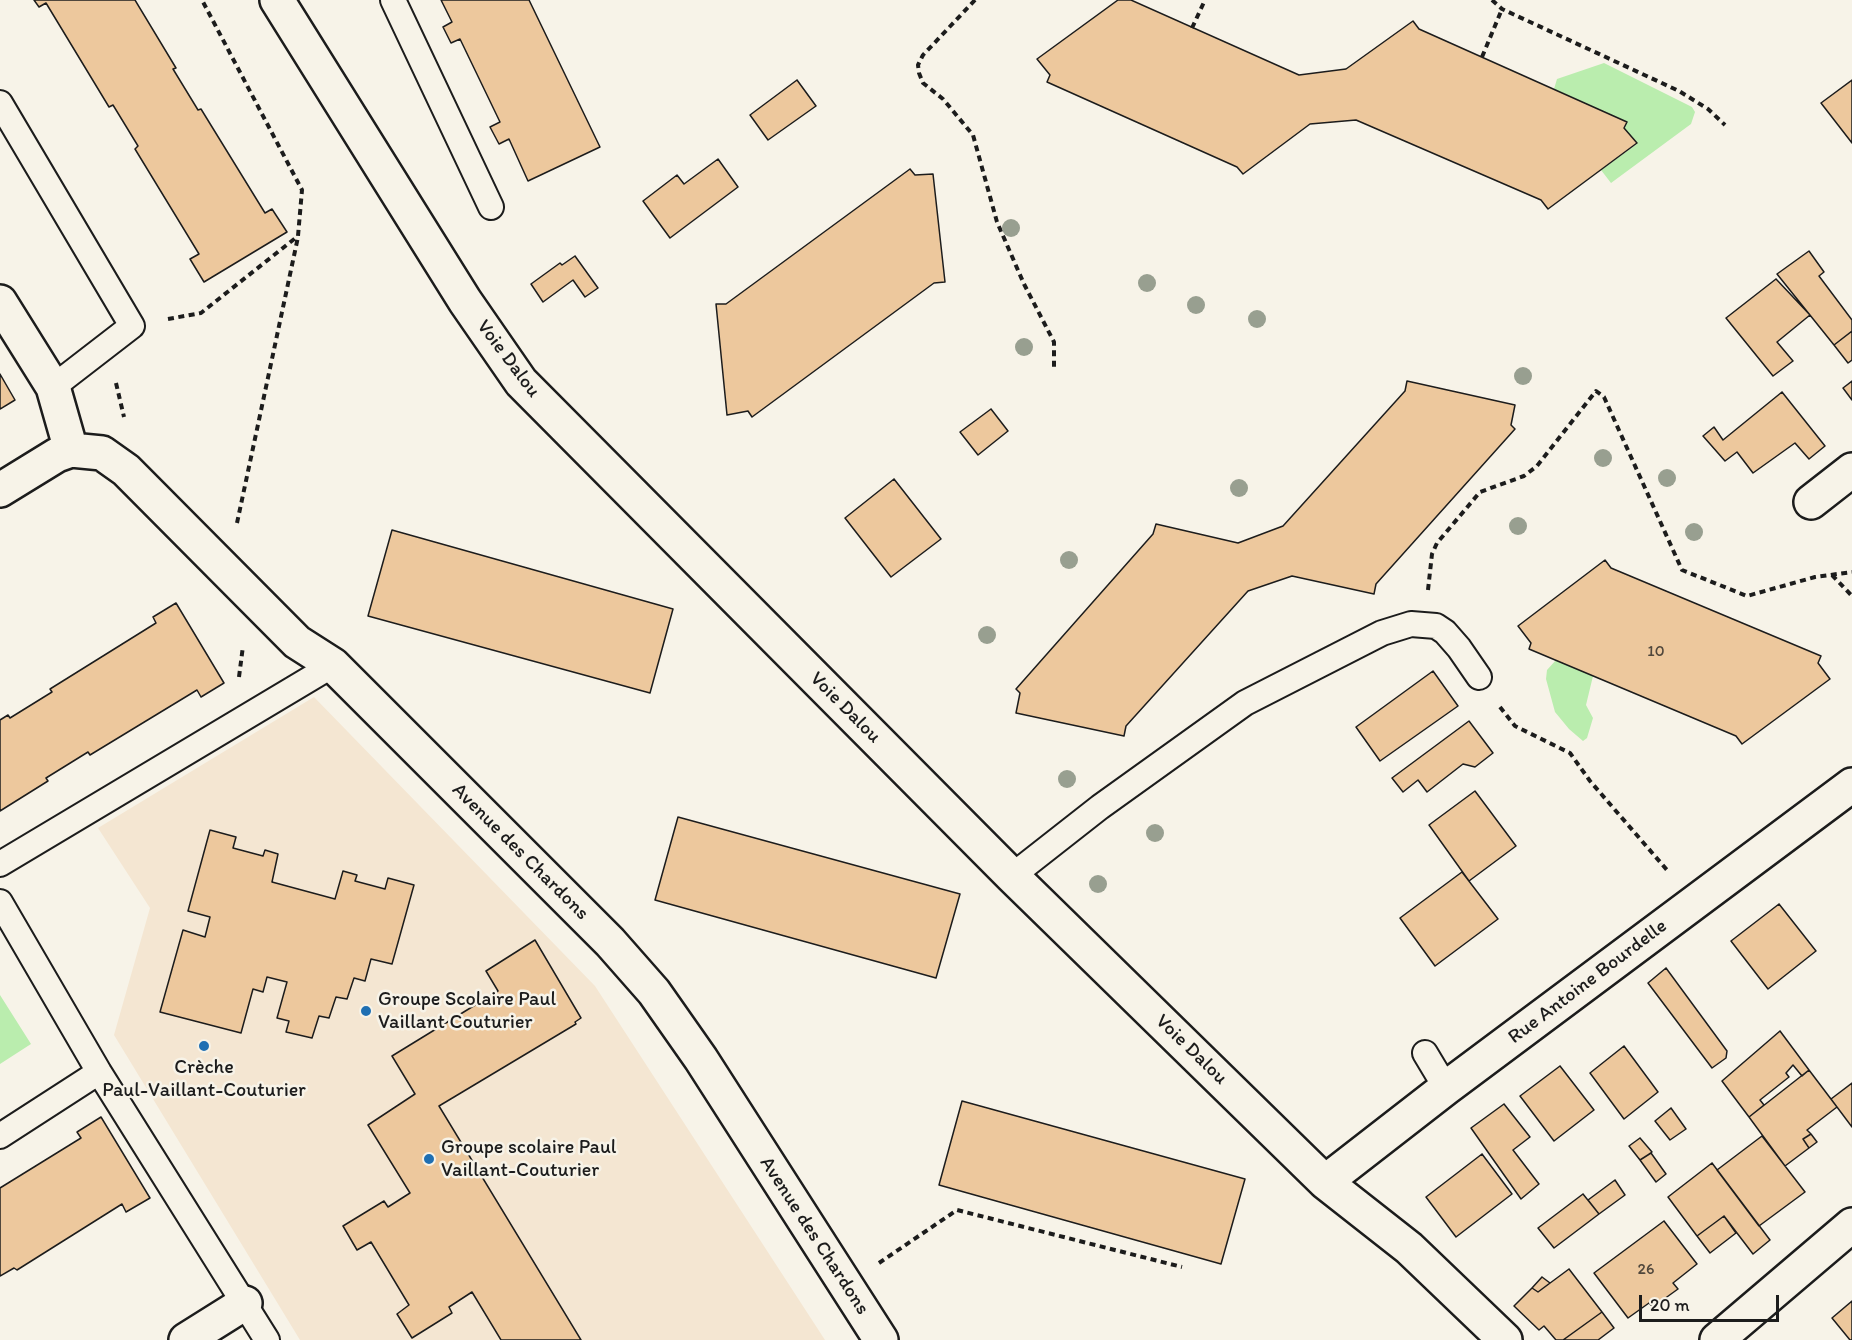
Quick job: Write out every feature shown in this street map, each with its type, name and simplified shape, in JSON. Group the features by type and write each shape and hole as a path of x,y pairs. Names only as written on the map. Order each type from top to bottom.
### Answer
{"street":[{"name":"Voie Dalou","path":"277,0 465,301 521,382 1012,876 1325,1182 1409,1248 1505,1340"},
{"path":"0,302 53,387 71,450 57,455 0,490"},
{"name":"Avenue des Chardons","path":"71,450 102,453 138,483 297,642 333,665 610,942 654,993 700,1059 881,1340"},
{"path":"1811,502 1852,470"},
{"name":"Rue Antoine Bourdelle","path":"1325,1182 1446,1088 1852,784"},
{"path":"1717,1340 1852,1225"},
{"path":"186,1340 245,1303"}],"lane":[{"path":"393,0 492,207"},
{"path":"0,103 132,326 53,387"},
{"path":"1012,876 1100,807 1245,703 1382,633 1424,623 1446,632 1479,677"},
{"path":"0,864 333,665"},
{"path":"0,902 99,1072 267,1340"},
{"path":"1425,1053 1446,1088"},
{"path":"0,1136 99,1072"}],"path":[{"path":"202,0 302,190 298,236 227,572"},
{"path":"975,0 923,55 918,65 919,73 923,83 943,99 973,135 997,222 1024,284 1054,342 1054,370"},
{"path":"1192,28 1205,0"},
{"path":"1493,0 1502,9 1679,91 1708,109 1725,125"},
{"path":"1482,57 1502,9"},
{"path":"132,326 201,313 298,236"},
{"path":"108,344 138,483"},
{"path":"1424,623 1432,554 1437,543 1479,492 1524,476 1537,466 1596,391 1604,397 1682,570 1747,596 1831,574 1852,572"},
{"path":"1831,574 1852,596"},
{"path":"233,725 250,595"},
{"path":"1479,677 1510,722 1570,753 1590,781 1671,875"},
{"path":"846,1286 957,1210 1182,1267"}],"shaded area":[{"name":"Groupe Scolaire Paul Vaillant Couturier","path":"314,697 595,986 825,1340 300,1340 114,1035 150,908 98,828"}],"green space":[{"path":"1604,63 1692,107 1695,112 1691,124 1611,183 1601,170 1637,144 1624,128 1627,122 1554,89 1557,79"},
{"path":"1556,660 1593,676 1586,705 1593,718 1587,738 1583,741 1555,712 1546,679 1547,670"},
{"path":"0,995 31,1044 0,1064"}],"building":[{"path":"34,0 135,0 198,110 201,109 265,213 272,209 287,232 204,282 190,259 199,254 135,149 138,146 113,105 109,107 46,3 39,7"},
{"path":"441,0 529,0 600,147 528,181 509,139 499,144 490,127 500,122 460,39 451,43 443,27 452,22"},
{"path":"1118,0 1131,0 1299,75 1346,69 1413,21 1419,29 1627,122 1624,128 1637,143 1548,209 1541,200 1356,120 1310,124 1243,174 1237,167 1047,82 1050,75 1037,59"},
{"path":"797,80 816,106 768,140 750,115"},
{"path":"1852,80 1852,143 1821,103"},
{"path":"718,159 738,187 670,238 643,201 677,175 684,184"},
{"path":"910,169 915,175 933,174 945,282 934,283 752,417 748,411 727,415 716,304 726,304"},
{"path":"1809,251 1824,272 1819,276 1852,320 1852,331 1834,345 1777,274"},
{"path":"575,256 598,288 585,297 573,280 543,302 531,284 560,263 562,265"},
{"path":"1776,279 1810,315 1777,342 1793,361 1773,376 1726,318"},
{"path":"1852,331 1852,360 1848,363 1834,345"},
{"path":"0,374 15,400 0,409"},
{"path":"1407,381 1515,405 1511,425 1515,429 1376,584 1374,594 1292,576 1248,591 1126,726 1124,736 1016,713 1020,693 1016,689 1153,534 1156,524 1238,543 1283,526 1405,391"},
{"path":"1852,381 1852,400 1843,388"},
{"path":"1782,392 1825,446 1809,459 1795,443 1753,473 1737,452 1725,461 1703,436 1714,427 1723,440"},
{"path":"991,409 1008,431 978,455 960,432"},
{"path":"894,479 941,539 891,577 845,518"},
{"path":"392,530 673,609 650,693 368,616"},
{"path":"1605,560 1611,568 1821,656 1818,663 1830,679 1742,744 1736,736 1529,649 1531,643 1518,626"},
{"path":"176,603 224,683 201,697 197,690 90,755 88,752 46,778 48,781 0,811 0,720 8,715 10,718 52,692 50,689 156,623 153,617"},
{"path":"1433,671 1458,706 1380,761 1356,727"},
{"path":"1469,721 1493,753 1475,767 1463,764 1427,792 1418,780 1403,792 1392,778"},
{"path":"1475,791 1516,846 1469,881 1429,825"},
{"path":"678,817 960,894 936,978 655,900"},
{"path":"210,830 236,837 233,848 263,856 265,850 278,854 272,882 335,899 343,871 357,875 355,881 385,889 388,878 414,885 392,964 371,959 365,981 354,978 347,999 336,997 329,1018 319,1016 312,1038 286,1032 289,1021 277,1018 287,982 267,977 263,992 253,989 241,1033 160,1012 183,930 205,937 210,917 188,911"},
{"path":"1462,872 1498,919 1435,966 1400,918"},
{"path":"1779,904 1816,951 1768,989 1731,941"},
{"name":"Groupe scolaire Paul Vaillant-Couturier","path":"535,940 581,1018 575,1022 576,1024 439,1106 581,1340 501,1340 472,1292 449,1307 452,1313 412,1338 397,1314 409,1305 371,1242 357,1250 343,1226 384,1201 388,1207 410,1193 368,1125 415,1094 392,1056 498,991 486,971"},
{"path":"1666,968 1727,1051 1726,1058 1712,1068 1648,983"},
{"path":"1780,1031 1809,1070 1802,1076 1793,1065 1786,1073 1789,1077 1760,1100 1764,1105 1749,1117 1722,1081"},
{"path":"1624,1046 1658,1092 1624,1119 1590,1073"},
{"path":"1560,1066 1594,1110 1554,1141 1520,1096"},
{"path":"1809,1070 1837,1107 1807,1130 1811,1134 1803,1139 1809,1148 1785,1166 1749,1117"},
{"path":"1852,1083 1852,1127 1831,1099"},
{"path":"962,1101 1245,1179 1221,1264 939,1185"},
{"path":"1504,1104 1530,1137 1513,1150 1539,1184 1521,1199 1471,1128"},
{"path":"1671,1108 1686,1129 1670,1140 1655,1121"},
{"path":"101,1117 150,1198 126,1212 122,1204 17,1270 14,1268 0,1276 0,1188 81,1138 77,1132"},
{"path":"1811,1134 1817,1142 1809,1148 1803,1139"},
{"path":"1762,1136 1805,1192 1759,1226 1717,1170"},
{"path":"1640,1138 1652,1152 1640,1160 1629,1146"},
{"path":"1651,1153 1666,1174 1656,1182 1640,1160"},
{"path":"1482,1154 1512,1194 1456,1237 1426,1197"},
{"path":"1712,1163 1770,1240 1753,1254 1724,1216 1697,1236 1668,1197"},
{"path":"1615,1180 1625,1195 1599,1214 1588,1200"},
{"path":"1583,1194 1599,1214 1554,1248 1538,1228"},
{"path":"1724,1216 1736,1233 1710,1253 1697,1236"},
{"path":"1664,1221 1697,1264 1673,1283 1678,1289 1653,1307 1649,1303 1628,1318 1594,1273"},
{"path":"1569,1269 1602,1312 1563,1340 1556,1340 1544,1326 1539,1330 1514,1306 1532,1288 1538,1292"},
{"path":"1542,1277 1550,1283 1538,1292 1532,1288"},
{"path":"1852,1301 1852,1340 1850,1340 1832,1318"},
{"path":"1602,1312 1614,1328 1598,1340 1563,1340"}],"place":[{"name":"Groupe Scolaire Paul Vaillant Couturier","path":"366,1011"},
{"name":"Crèche Paul-Vaillant-Couturier","path":"204,1046"},
{"name":"Groupe scolaire Paul Vaillant-Couturier","path":"429,1159"}]}
